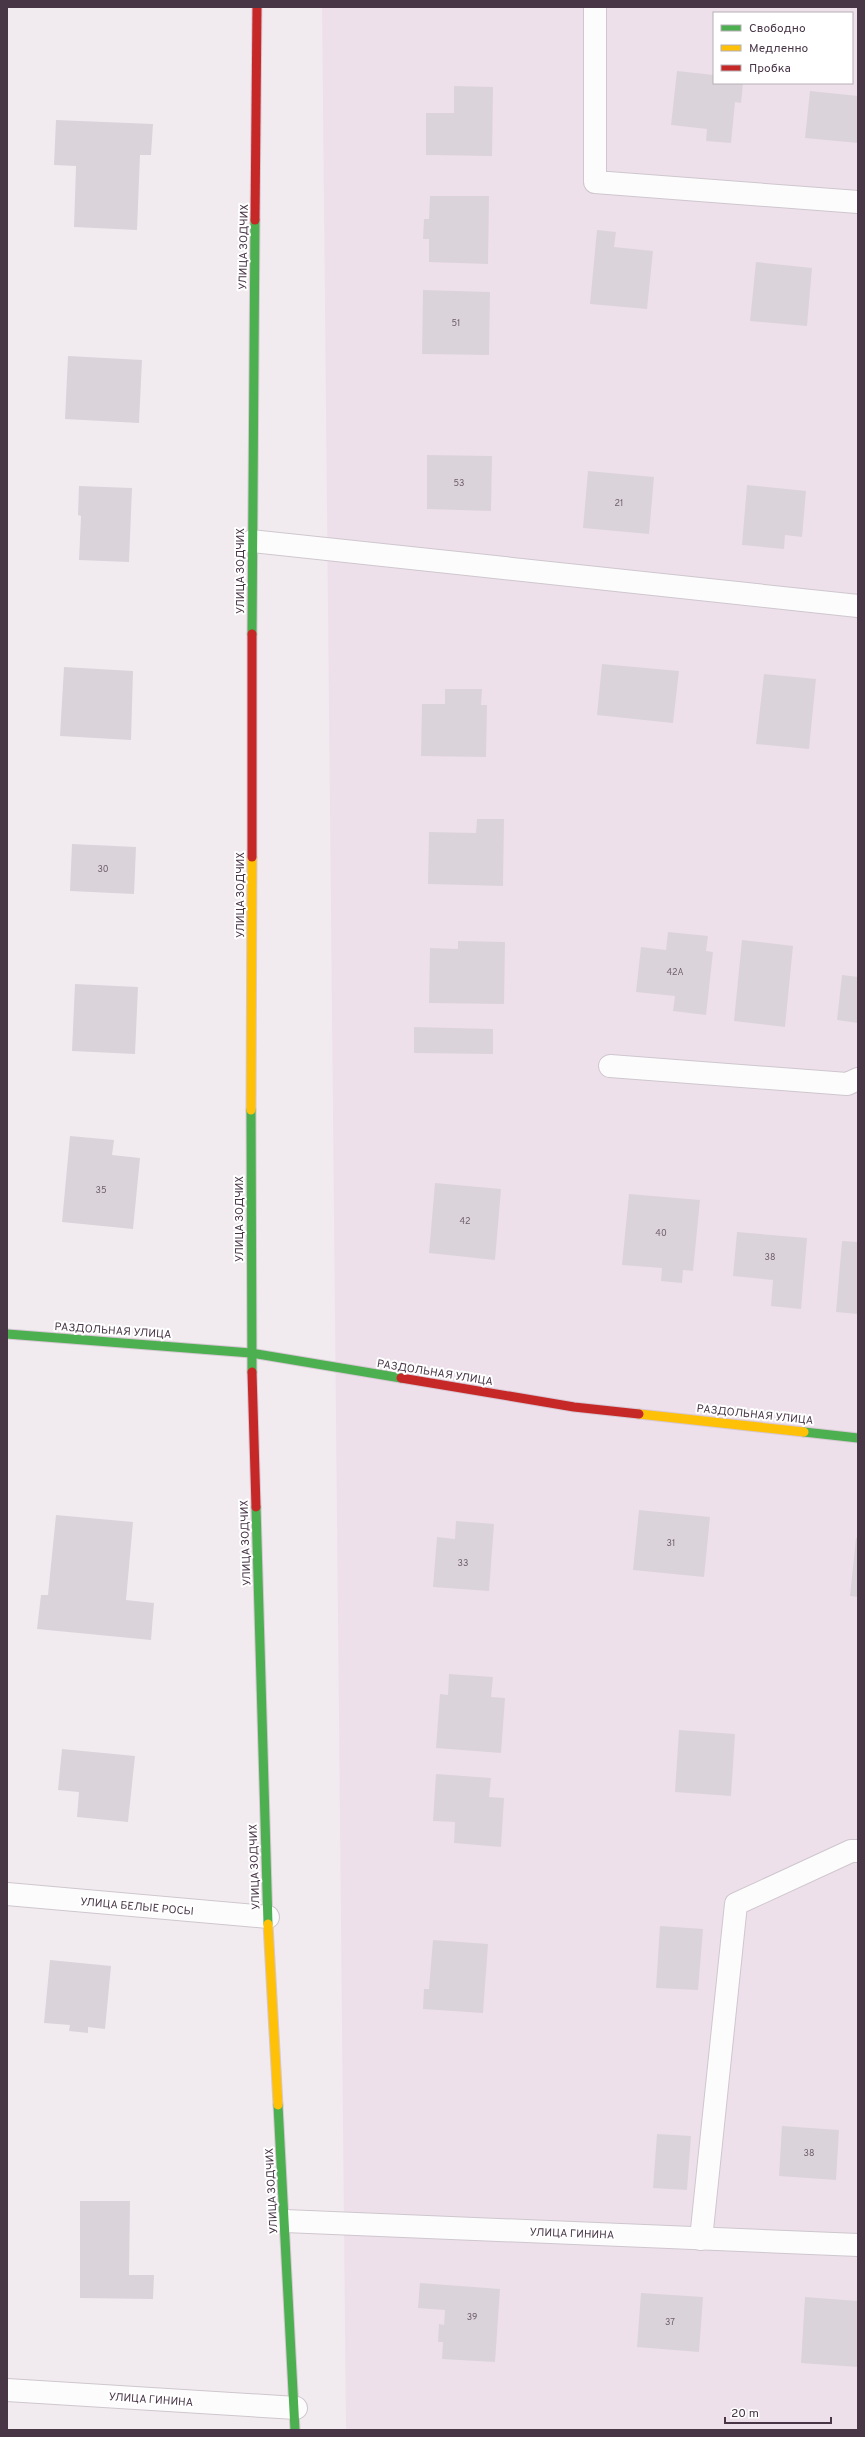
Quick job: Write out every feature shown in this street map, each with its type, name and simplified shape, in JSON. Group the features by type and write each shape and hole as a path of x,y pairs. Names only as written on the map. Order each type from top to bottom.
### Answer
{"street":[{"name":"УЛИЦА ЗОДЧИХ","path":"257,7 252,541 251,1353 268,1917 296,2408 295,2430"},
{"path":"595,7 595,182 858,202"},
{"path":"252,541 858,606"},
{"path":"610,1066 847,1084 858,1079"},
{"name":"РАЗДОЛЬНАЯ УЛИЦА","path":"7,1334 251,1353 574,1407 858,1438"},
{"path":"700,2239 736,1904 851,1851 858,1852"},
{"name":"УЛИЦА БЕЛЫЕ РОСЫ","path":"7,1894 268,1917"},
{"name":"УЛИЦА ГИНИНА","path":"285,2221 858,2245"},
{"name":"УЛИЦА ГИНИНА","path":"7,2390 296,2408"}],"shaded area":[{"path":"322,7 858,7 858,2430 346,2430"}],"building":[{"path":"677,71 713,75 713,84 743,84 741,103 735,102 731,143 706,141 707,129 671,125"},
{"path":"454,86 493,87 492,156 426,155 426,113 454,113"},
{"path":"810,91 858,96 858,143 805,138"},
{"path":"56,120 153,124 151,155 140,155 137,230 74,227 76,166 54,165"},
{"path":"430,196 489,196 488,264 429,262 429,239 423,239 424,219 429,219"},
{"path":"597,230 616,232 614,247 653,251 647,309 590,304"},
{"path":"756,262 812,268 807,326 750,321"},
{"path":"423,290 490,292 489,355 422,354"},
{"path":"68,356 142,360 139,423 65,419"},
{"path":"427,455 492,456 491,511 427,509"},
{"path":"588,471 654,477 649,534 583,528"},
{"path":"747,485 806,491 802,537 785,535 784,549 742,545"},
{"path":"79,486 132,488 129,562 79,560 81,516 78,515"},
{"path":"602,664 679,671 673,723 597,715"},
{"path":"64,667 133,671 131,740 60,736"},
{"path":"764,674 816,679 809,749 756,744"},
{"path":"445,689 482,689 481,705 487,705 486,757 421,756 422,704 445,704"},
{"path":"477,819 504,819 503,886 428,884 429,832 476,833"},
{"path":"72,844 136,847 134,894 70,891"},
{"path":"668,932 708,936 706,951 713,952 706,1015 673,1011 675,996 636,992 641,947 666,950"},
{"path":"742,940 793,946 785,1027 734,1021"},
{"path":"458,941 505,942 504,1004 429,1003 430,948 458,949"},
{"path":"842,975 858,977 858,1023 837,1020"},
{"path":"75,984 138,987 135,1054 72,1051"},
{"path":"414,1027 493,1029 493,1054 414,1053"},
{"path":"70,1136 114,1140 112,1155 140,1158 133,1229 62,1222"},
{"path":"435,1183 501,1189 495,1260 429,1253"},
{"path":"629,1194 700,1200 693,1271 683,1270 682,1283 661,1281 662,1268 622,1265"},
{"path":"737,1232 807,1238 801,1309 771,1306 773,1280 733,1276"},
{"path":"842,1241 858,1242 858,1314 836,1312"},
{"path":"639,1510 710,1517 704,1577 633,1570"},
{"path":"56,1515 133,1522 126,1600 154,1603 151,1640 37,1629 41,1595 48,1595"},
{"path":"456,1521 494,1524 489,1591 433,1587 437,1537 455,1539"},
{"path":"856,1538 858,1538 858,1597 850,1596"},
{"path":"449,1674 493,1677 491,1697 505,1698 501,1753 436,1748 440,1694 448,1695"},
{"path":"679,1730 735,1734 731,1796 675,1792"},
{"path":"62,1749 135,1756 128,1822 77,1817 79,1792 58,1790"},
{"path":"436,1774 491,1778 489,1797 504,1798 501,1847 454,1843 455,1822 433,1821"},
{"path":"660,1926 703,1929 698,1990 656,1988"},
{"path":"433,1940 488,1944 483,2013 423,2009 424,1989 429,1989"},
{"path":"50,1960 111,1966 105,2029 88,2027 88,2033 69,2031 70,2025 44,2023"},
{"path":"782,2126 839,2130 836,2180 779,2176"},
{"path":"657,2134 691,2136 687,2190 653,2188"},
{"path":"80,2201 130,2201 129,2275 154,2275 153,2299 80,2298"},
{"path":"420,2283 500,2289 495,2362 442,2359 443,2342 438,2342 439,2324 444,2325 445,2310 418,2308"},
{"path":"641,2293 703,2297 699,2352 637,2347"},
{"path":"805,2297 858,2301 858,2367 801,2363"}],"traffic: fast":[{"path":"252,634 255,220"},
{"path":"251,1110 252,1372"},
{"path":"7,1334 251,1353 401,1378"},
{"path":"804,1432 858,1438"},
{"path":"256,1507 268,1924"},
{"path":"278,2105 295,2430"}],"traffic: slow":[{"path":"251,1110 252,857"},
{"path":"639,1414 804,1432"},
{"path":"268,1924 278,2105"}],"traffic: jam":[{"path":"255,220 257,7"},
{"path":"252,634 252,857"},
{"path":"252,1372 256,1507"},
{"path":"401,1378 574,1407 639,1414"}]}
